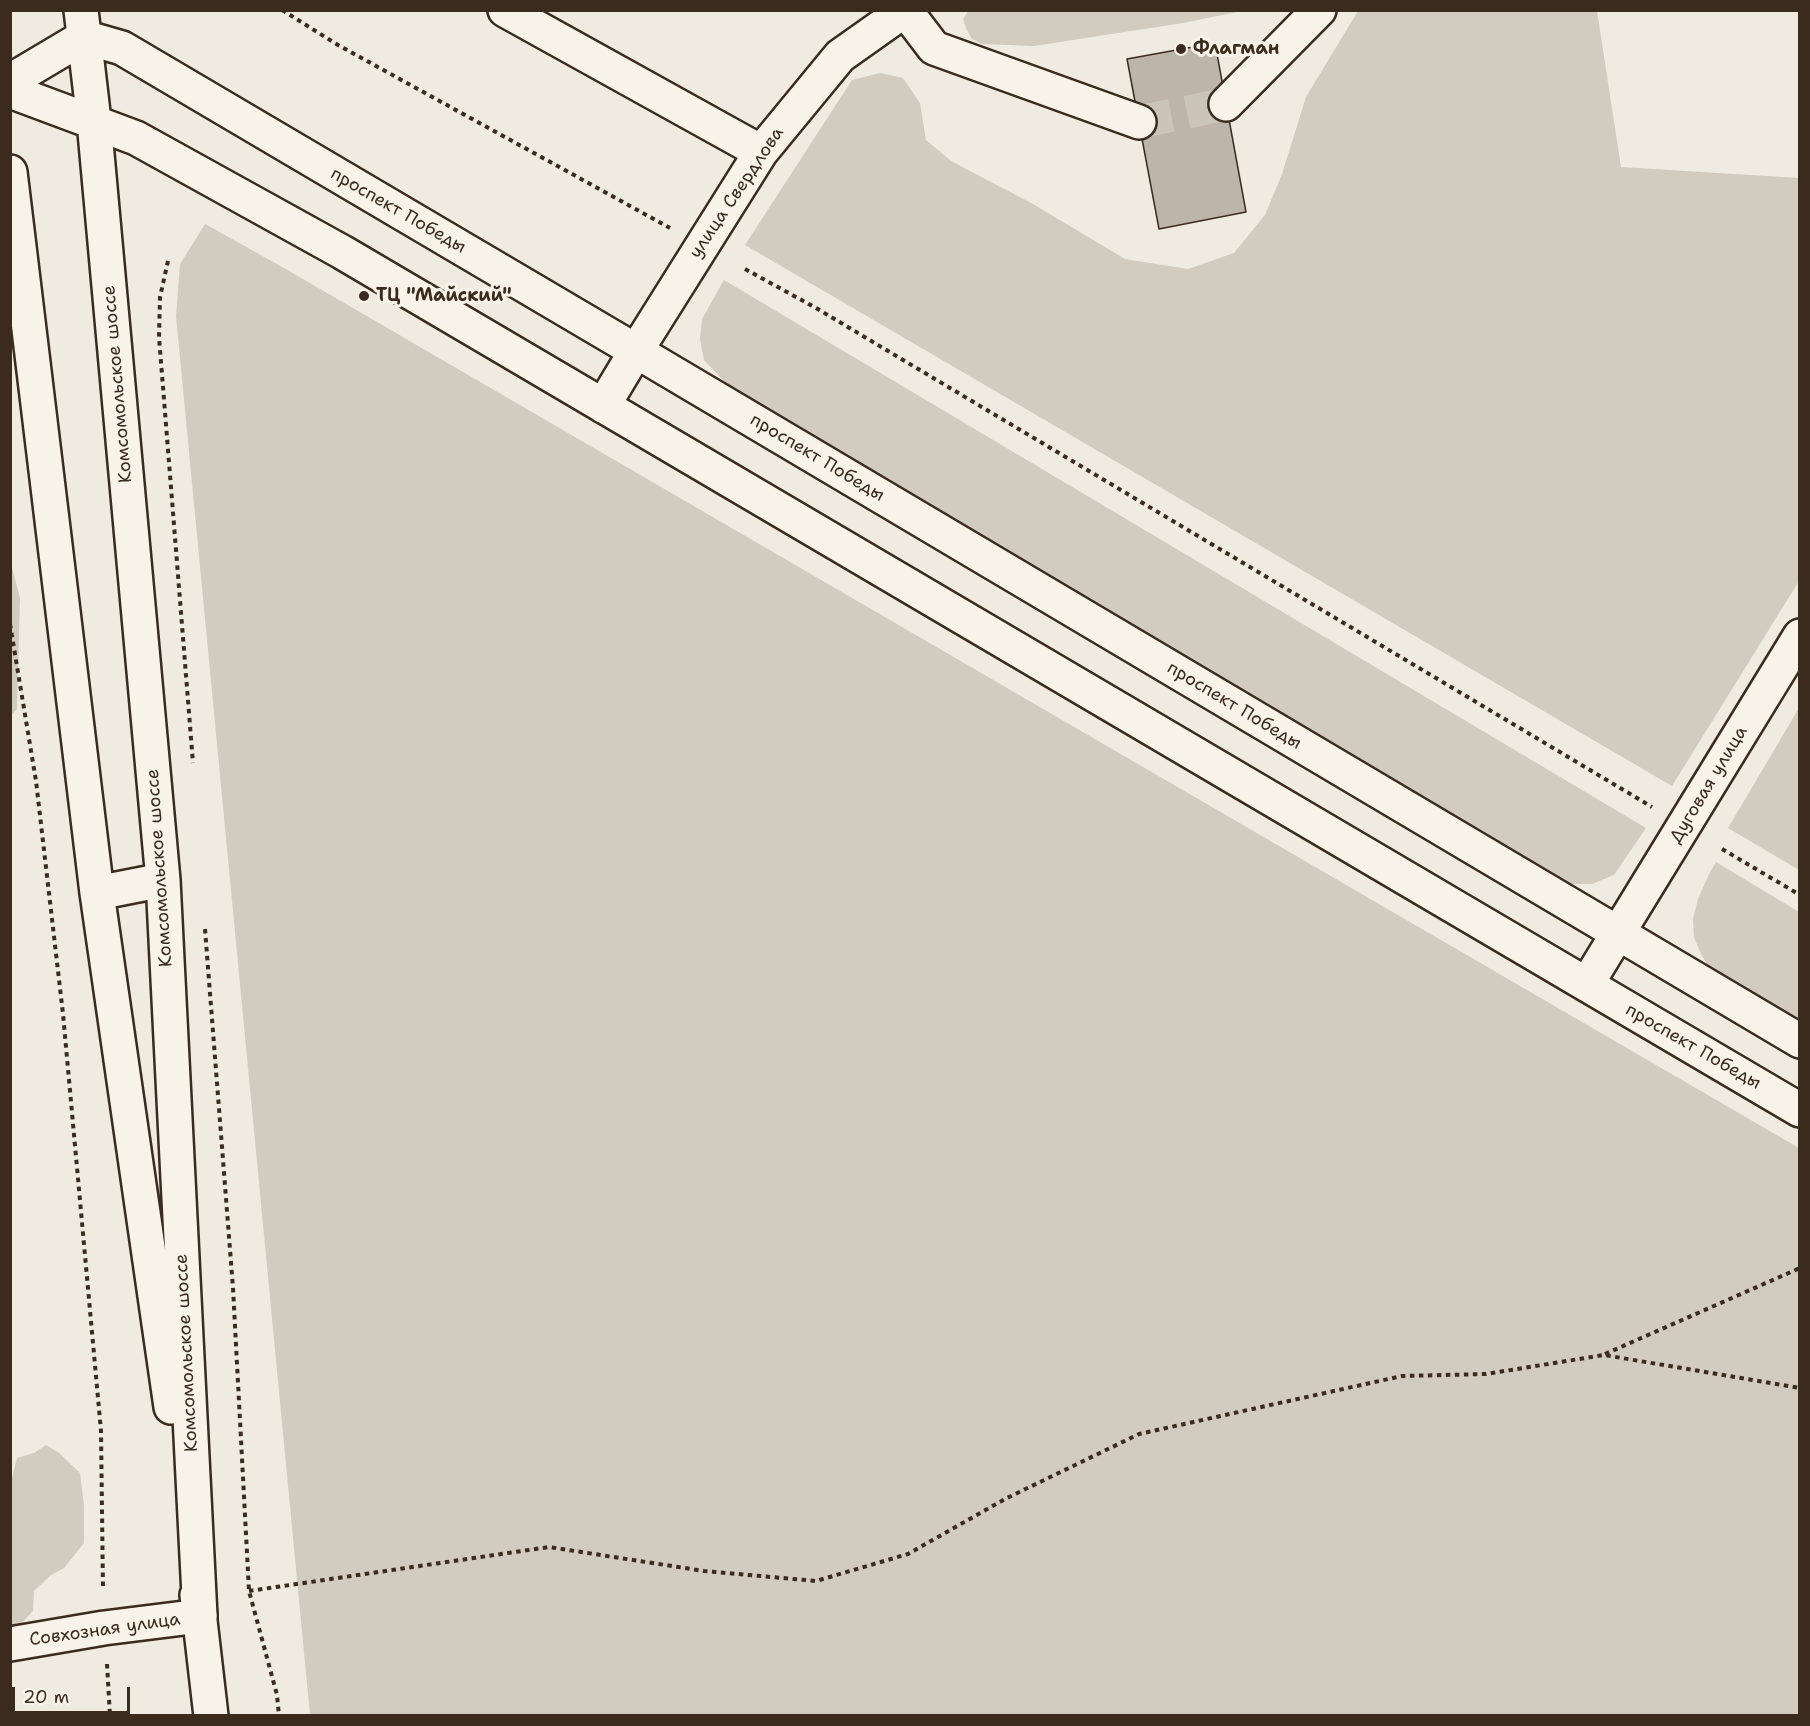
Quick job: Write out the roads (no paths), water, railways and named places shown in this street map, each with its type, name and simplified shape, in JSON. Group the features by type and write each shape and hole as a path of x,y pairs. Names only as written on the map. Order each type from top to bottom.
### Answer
{"main road":[{"path":"505,10 761,152"},
{"path":"905,10 934,48 1140,122"},
{"name":"улица Свердлова","path":"603,406 761,152 840,56 905,10"},
{"path":"1226,104 1319,10"},
{"path":"10,81 82,24"},
{"name":"Комсомольское шоссе","path":"82,24 94,121 163,880 200,1616"},
{"name":"проспект Победы","path":"82,24 1800,1041"},
{"path":"10,91 94,121"},
{"name":"проспект Победы","path":"94,121 136,138 333,248 1800,1110"},
{"name":"Комсомольское шоссе","path":"10,172 97,893 200,1616 211,1716"},
{"name":"Дуговая улица","path":"1618,933 1800,636"},
{"path":"97,893 163,880"},
{"path":"1587,984 1618,933"},
{"name":"Совхозная улица","path":"10,1644 104,1628 200,1616"}],"tunnel":[{"path":"1139,122 1226,104"}],"place":[{"name":"Флагман","path":"1181,49"},
{"name":"ТЦ \"Майский\"","path":"364,296"}]}
